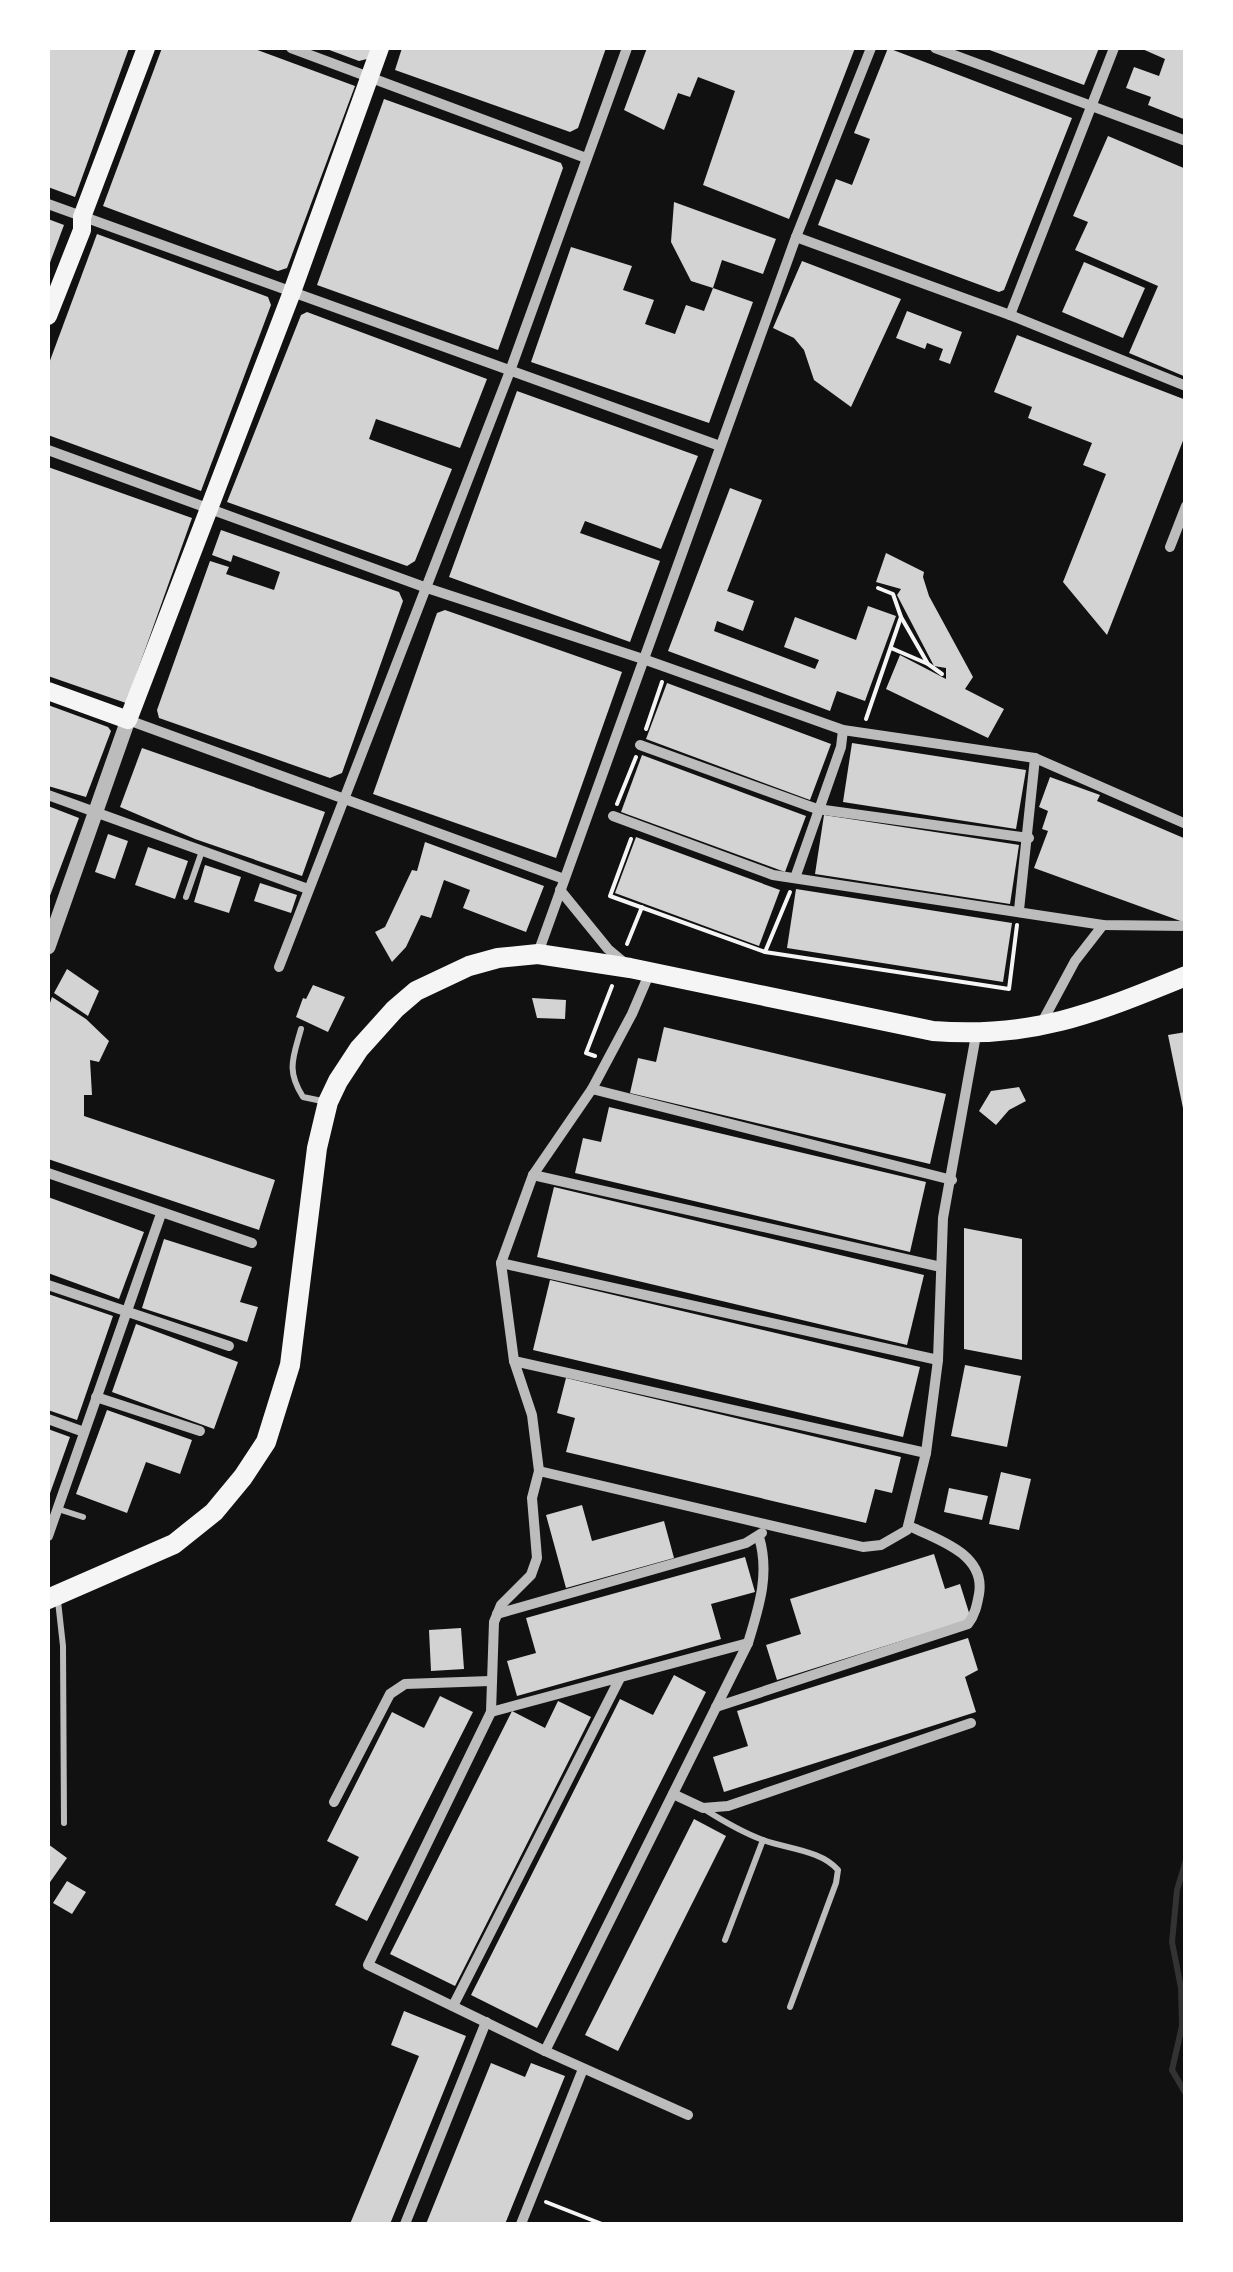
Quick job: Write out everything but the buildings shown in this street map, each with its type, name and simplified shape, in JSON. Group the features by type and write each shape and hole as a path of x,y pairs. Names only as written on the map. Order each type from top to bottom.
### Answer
{"highway":[{"path":"52,1597 174,1544 214,1512 244,1477 266,1442 290,1365 318,1148 328,1102 359,1049 395,1008 416,991 469,966 538,954 640,970 824,1011 976,1035 1038,1029 1186,976"}],"main road":[{"path":"48,316 146,48"},
{"path":"48,691 128,720 292,292 380,48"}],"street":[{"path":"290,48 586,158"},
{"path":"279,966 510,370 626,48"},
{"path":"538,954 796,237 871,48"},
{"path":"935,48 1186,141"},
{"path":"1010,315 1114,48"},
{"path":"48,204 720,446"},
{"path":"796,237 1010,315 1186,386"},
{"path":"48,450 427,588 843,730 1035,758 1186,824"},
{"path":"1170,547 1186,506"},
{"path":"49,938 128,720 342,798 562,885 608,948 640,970 632,1014 592,1089 532,1175 501,1262 514,1361 532,1416 539,1472 532,1498 537,1558 531,1575 507,1597 497,1614 491,1640 491,1712 368,1965 544,2051 688,2115"},
{"path":"795,878 841,747 843,730"},
{"path":"640,745 817,809 1028,838"},
{"path":"1019,910 1035,758"},
{"path":"48,795 308,889"},
{"path":"612,816 773,876 1103,925 1186,926"},
{"path":"1038,1029 1076,960 1103,925"},
{"path":"539,1472 864,1547 896,1538 909,1526 926,1453 938,1360 943,1218 976,1035"},
{"path":"592,1089 952,1180"},
{"path":"48,1173 252,1243"},
{"path":"532,1175 941,1267"},
{"path":"48,1536 162,1214"},
{"path":"501,1262 938,1360"},
{"path":"48,1285 230,1346"},
{"path":"514,1361 926,1453"},
{"path":"96,1398 200,1431"},
{"path":"48,1419 84,1432"},
{"path":"497,1614 578,1594 759,1537 769,1525"},
{"path":"716,1707 968,1624 980,1587 973,1563 909,1526"},
{"path":"544,2051 748,1643 763,1592 764,1555 759,1537"},
{"path":"491,1712 748,1643"},
{"path":"453,2006 620,1678"},
{"path":"334,1802 390,1694 405,1684 490,1681"},
{"path":"672,1794 703,1808 728,1806 970,1723"},
{"path":"405,2224 486,2022"},
{"path":"521,2224 583,2068"}],"lane":[{"path":"186,897 202,851"},
{"path":"301,1029 291,1066 294,1082 304,1097 328,1102"},
{"path":"57,1509 84,1517"},
{"path":"52,1597 63,1646 64,1822"},
{"path":"703,1808 763,1840 830,1860 838,1870 790,2008"},
{"path":"726,1940 763,1840"}],"path":[{"path":"878,588 892,594 928,664"},
{"path":"861,733 901,617"},
{"path":"891,648 942,674"},
{"path":"612,816 632,836 610,896 765,952 1009,988 1019,910"},
{"path":"765,952 795,878"},
{"path":"633,929 642,907"},
{"path":"586,1053 599,1020"},
{"path":"532,2197 602,2224"}],"waterway":[{"path":"1186,1860 1177,1890 1172,1942 1181,1988 1182,2026 1172,2070 1186,2094"}]}
